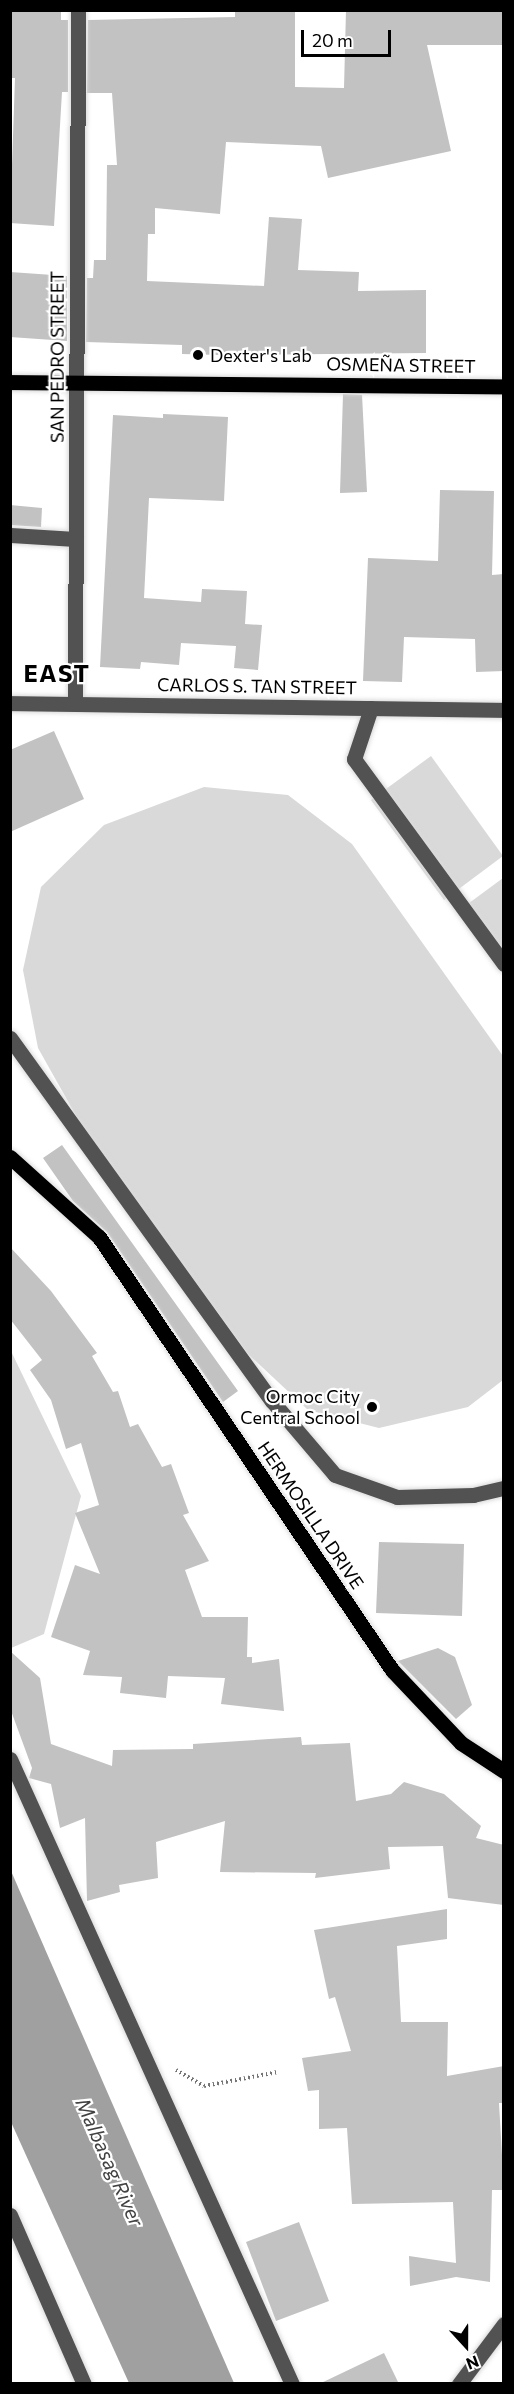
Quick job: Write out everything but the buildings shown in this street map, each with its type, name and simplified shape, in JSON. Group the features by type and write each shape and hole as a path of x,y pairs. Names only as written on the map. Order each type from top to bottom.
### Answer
{"main road":[{"name":"OSMEÑA STREET","path":"10,382 504,386"},
{"name":"HERMOSILLA DRIVE","path":"10,1157 99,1237 392,1670 461,1743 504,1771"}],"street":[{"name":"SAN PEDRO STREET","path":"75,703 78,10"},
{"path":"10,536 76,539"},
{"name":"CARLOS S. TAN STREET","path":"10,703 504,710"},
{"path":"371,708 354,759 504,964"},
{"path":"10,1038 272,1401 335,1475 398,1497 473,1495 504,1488"},
{"path":"10,1759 153,2068 292,2384"},
{"path":"10,2215 84,2384"},
{"path":"459,2384 504,2324"}],"path":[{"path":"153,2068 169,2066 204,2086 279,2072"}],"shaded area":[{"path":"431,756 503,856 444,900 371,800"},
{"name":"Ormoc City Central School","path":"204,787 288,795 352,844 503,1056 503,1380 468,1407 379,1428 308,1410 248,1354 83,1128 38,1048 23,970 41,887 104,825"},
{"path":"503,878 503,970 461,909"},
{"path":"10,1349 81,1496 44,1634 11,1648"}],"water":[{"name":"Malbasag River","path":"10,1871 234,2383 129,2383 11,2122"}],"place":[{"name":"Dexter's Lab","path":"198,355"},
{"name":"Ormoc City Central School","path":"372,1407"}],"district":[{"name":"EAST","path":"57,673"}]}
